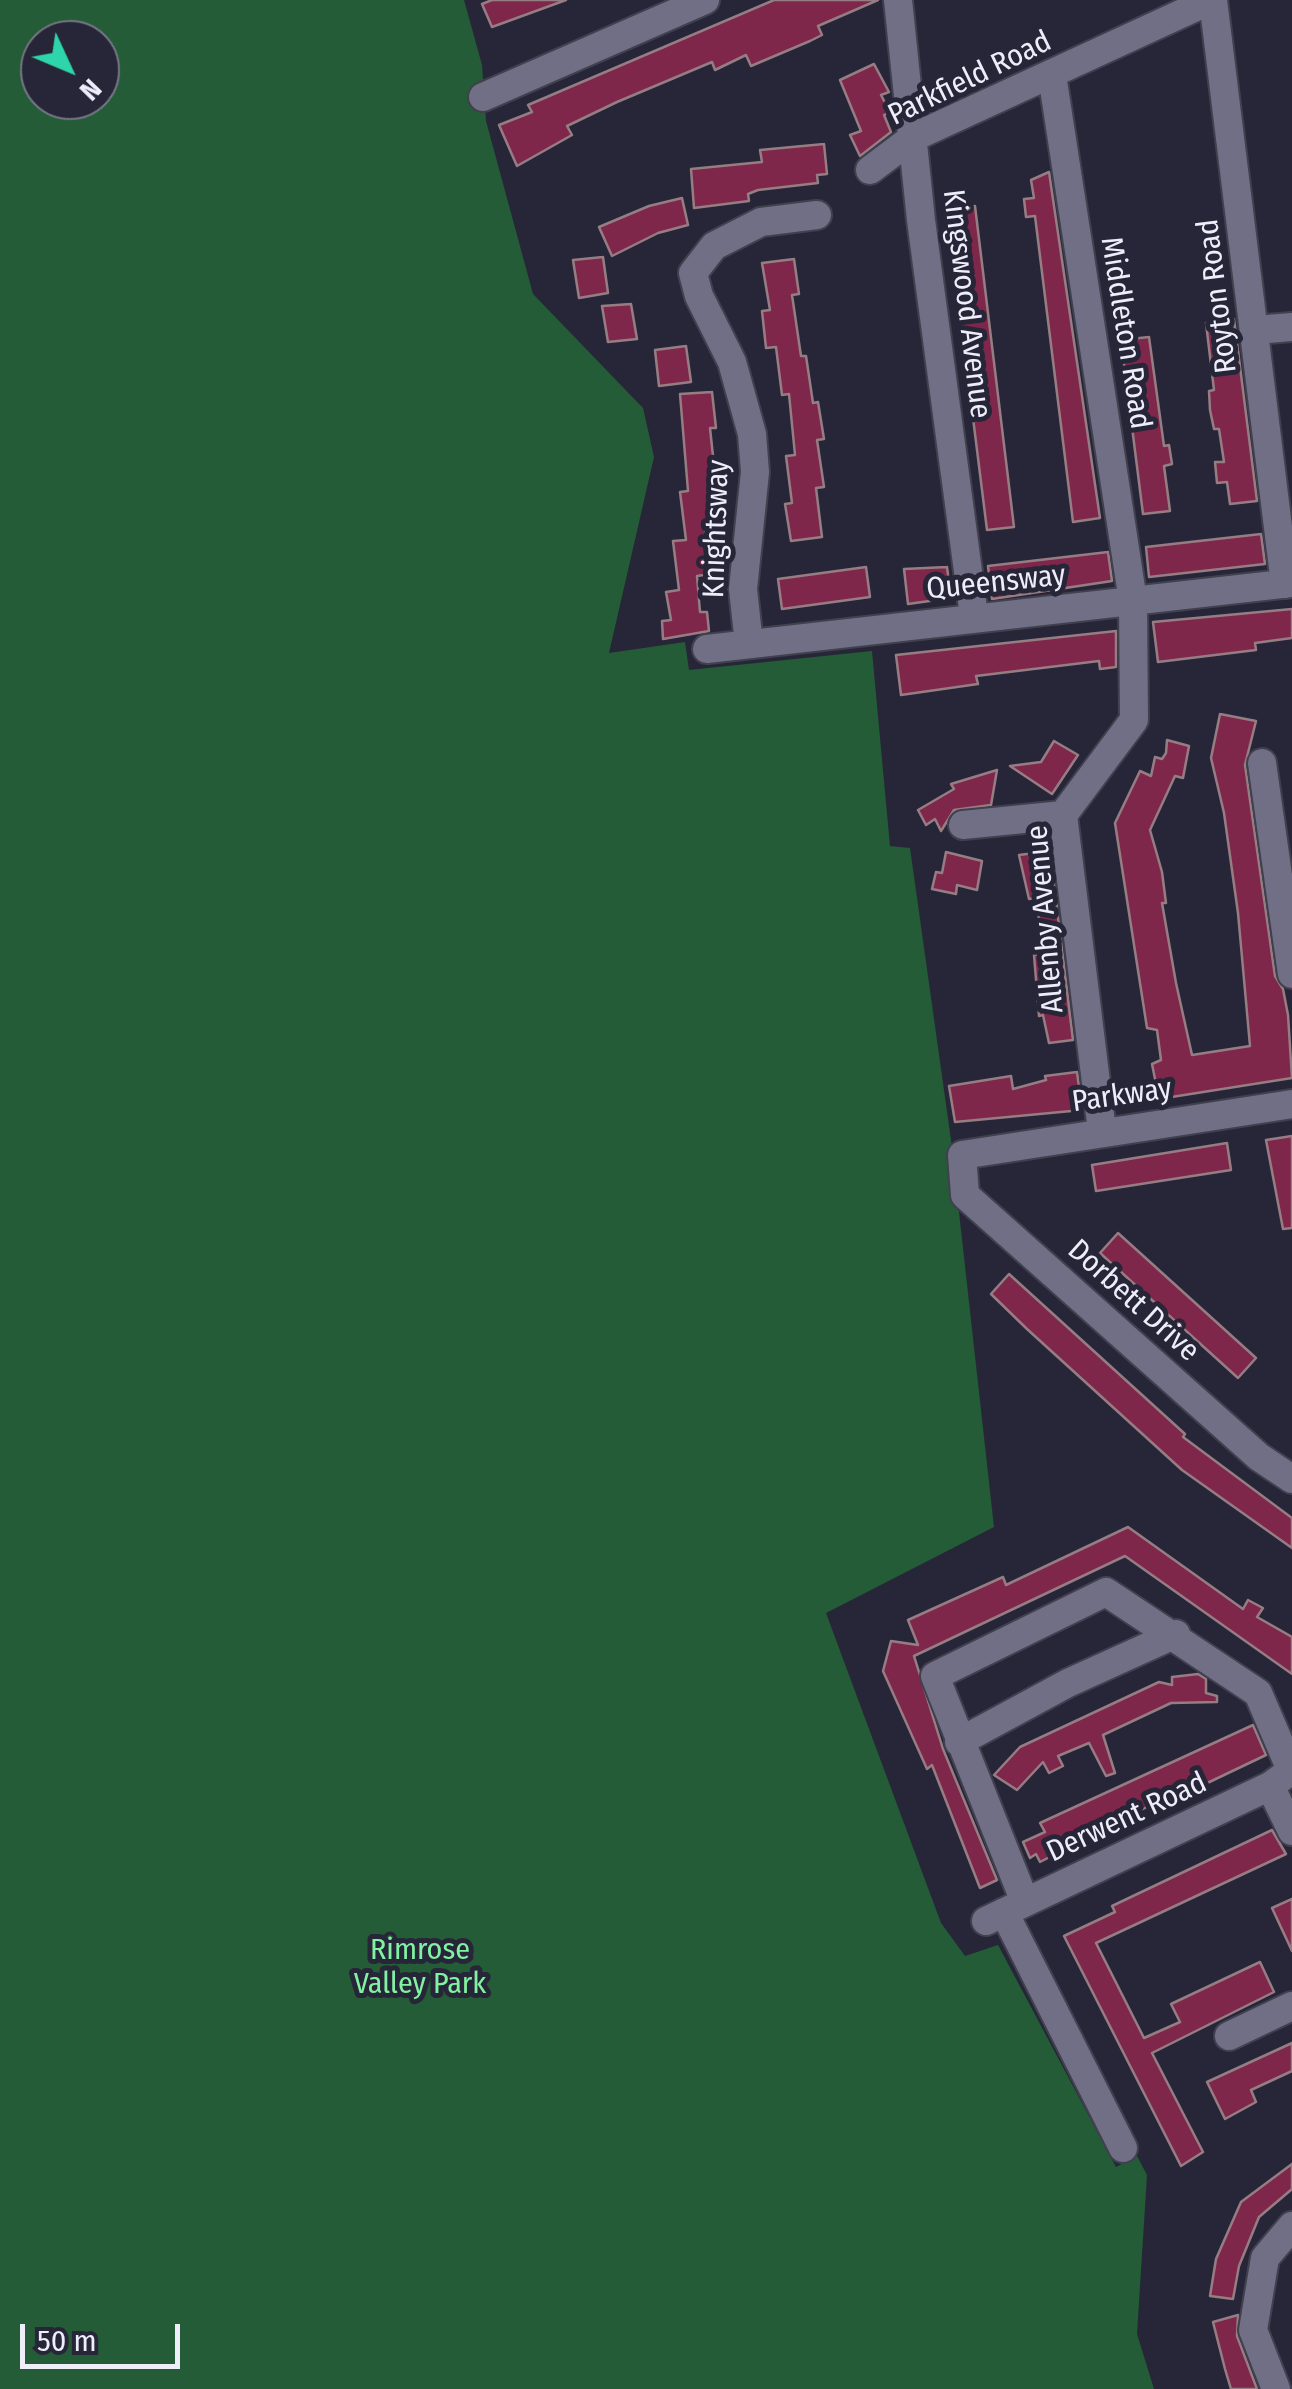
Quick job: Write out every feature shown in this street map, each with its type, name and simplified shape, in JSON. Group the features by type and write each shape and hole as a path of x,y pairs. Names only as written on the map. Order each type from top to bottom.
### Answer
{"street":[{"path":"483,96 705,0"},
{"name":"Kingswood Avenue","path":"898,0 921,220 974,616"},
{"name":"Parkfield Road","path":"870,170 914,137 1212,0"},
{"name":"Royton Road","path":"1212,0 1289,584"},
{"name":"Middleton Road","path":"1052,75 1133,602"},
{"name":"Knightsway","path":"749,644 743,589 755,472 752,434 732,362 699,296 693,273 714,246 761,222 817,214"},
{"path":"1255,330 1292,327"},
{"name":"Queensway","path":"707,649 974,616 1289,584"},
{"name":"Allenby Avenue","path":"1102,1131 1063,816 1134,720 1133,602"},
{"path":"1262,763 1292,974"},
{"path":"963,824 1063,816"},
{"name":"Parkway","path":"962,1154 1292,1104"},
{"name":"Dorbett Drive","path":"962,1154 965,1196 1259,1457 1292,1479"},
{"path":"1123,2148 1005,1912 959,1742 934,1676 1106,1592 1176,1634 1258,1693 1285,1775 1292,1831"},
{"path":"959,1742 1068,1683 1176,1634"},
{"name":"Derwent Road","path":"1005,1912 1285,1775"},
{"path":"1229,2036 1292,2006"},
{"path":"1276,2389 1254,2330 1265,2258 1292,2226"}],"green space":[{"name":"Rimrose Valley Park","path":"0,0 464,0 482,65 486,121 533,294 643,408 654,457 609,653 685,642 689,670 872,651 890,846 910,848 951,1140 994,1527 826,1613 941,1923 965,1956 998,1945 1116,2167 1137,2156 1147,2175 1137,2334 1154,2389 0,2389"}],"building":[{"path":"492,0 566,0 492,27 482,4"},
{"path":"774,0 878,0 818,26 822,35 751,66 746,55 715,70 712,62 617,102 567,126 572,135 517,166 499,125 532,112 528,105"},
{"path":"874,64 889,92 881,95 890,112 884,115 891,132 860,156 850,135 861,131 840,80"},
{"path":"824,144 827,174 817,175 818,183 758,190 748,194 749,201 694,208 691,169 762,162 760,150"},
{"path":"1049,172 1100,518 1073,522 1035,216 1026,217 1024,199 1034,198 1031,180"},
{"path":"682,198 688,225 658,233 612,256 599,227 649,206"},
{"path":"975,206 1014,527 987,530 948,218"},
{"path":"603,257 608,293 579,298 573,260"},
{"path":"794,259 799,294 792,295 801,356 806,356 813,403 818,402 824,439 817,440 824,487 816,488 822,537 791,541 785,504 792,503 786,456 795,455 789,394 782,395 776,347 766,348 762,311 770,310 762,263"},
{"path":"631,304 637,339 608,342 602,306"},
{"path":"1234,319 1257,501 1230,504 1227,482 1217,483 1215,462 1224,462 1219,429 1214,429 1210,410 1209,391 1214,390 1206,323"},
{"path":"1149,337 1164,446 1169,445 1172,464 1164,466 1170,511 1143,514 1121,340"},
{"path":"686,346 691,382 659,386 655,350"},
{"path":"712,392 716,428 710,428 715,475 708,477 713,525 705,526 711,574 697,576 700,612 707,612 709,631 663,639 662,621 671,620 666,592 679,590 673,541 686,540 680,492 688,491 680,394"},
{"path":"1261,534 1265,564 1149,577 1146,547"},
{"path":"1108,552 1112,581 992,599 988,566"},
{"path":"866,567 870,597 782,609 778,579"},
{"path":"947,567 951,598 908,604 904,569"},
{"path":"1292,609 1292,638 1255,643 1256,650 1158,662 1153,622"},
{"path":"1116,631 1116,667 1100,669 1099,661 976,676 978,684 901,695 896,655"},
{"path":"1220,714 1256,721 1245,765 1275,976 1283,989 1288,1015 1292,1078 1159,1099 1152,1064 1161,1060 1157,1030 1147,1028 1115,823 1140,771 1151,776 1155,757 1162,759 1166,753 1167,740 1189,746 1183,778 1175,776 1150,830 1162,872 1166,903 1162,903 1176,983 1192,1055 1250,1046 1238,913 1224,813 1211,758"},
{"path":"1054,741 1078,755 1052,794 1010,766 1041,762"},
{"path":"997,770 991,805 954,810 941,831 935,819 926,825 918,810 954,789 951,784"},
{"path":"1050,851 1073,1040 1049,1043 1043,1015 1039,1016 1034,955 1044,954 1036,898 1029,899 1019,855"},
{"path":"946,852 982,861 977,890 957,885 956,894 932,889 936,872 942,873"},
{"path":"1077,1072 1082,1110 955,1122 949,1086 1011,1076 1013,1089 1046,1080 1045,1076"},
{"path":"1292,1136 1292,1228 1283,1229 1266,1140"},
{"path":"1227,1143 1231,1170 1096,1191 1092,1165"},
{"path":"1118,1233 1256,1358 1238,1378 1100,1253"},
{"path":"1009,1274 1185,1434 1183,1437 1292,1518 1292,1548 1182,1470 1027,1329 991,1294"},
{"path":"1128,1527 1243,1609 1248,1600 1263,1608 1257,1617 1292,1637 1292,1674 1125,1556 914,1656 943,1749 997,1880 980,1888 932,1765 927,1769 883,1671 891,1641 918,1645 908,1620 1003,1577 1006,1585"},
{"path":"1198,1674 1206,1679 1206,1693 1217,1696 1217,1702 1171,1703 1103,1735 1115,1773 1106,1776 1089,1743 1058,1756 1063,1766 1049,1773 1043,1762 1017,1790 994,1775 1020,1747 1159,1682 1172,1685 1172,1677"},
{"path":"1253,1725 1266,1755 1178,1797 1176,1792 1040,1862 1036,1854 1030,1858 1023,1842 1045,1832 1040,1823"},
{"path":"1272,1830 1286,1854 1096,1943 1144,2038 1180,2022 1171,2004 1260,1962 1274,1992 1152,2053 1203,2152 1181,2166 1064,1936 1115,1912 1112,1906"},
{"path":"1292,1899 1292,1951 1272,1908"},
{"path":"1292,2043 1292,2071 1251,2090 1256,2102 1225,2119 1207,2082"},
{"path":"1292,2164 1292,2189 1259,2217 1239,2266 1233,2299 1210,2296 1216,2259 1241,2202"},
{"path":"1238,2315 1237,2336 1257,2389 1231,2389 1225,2369 1213,2322"}]}
